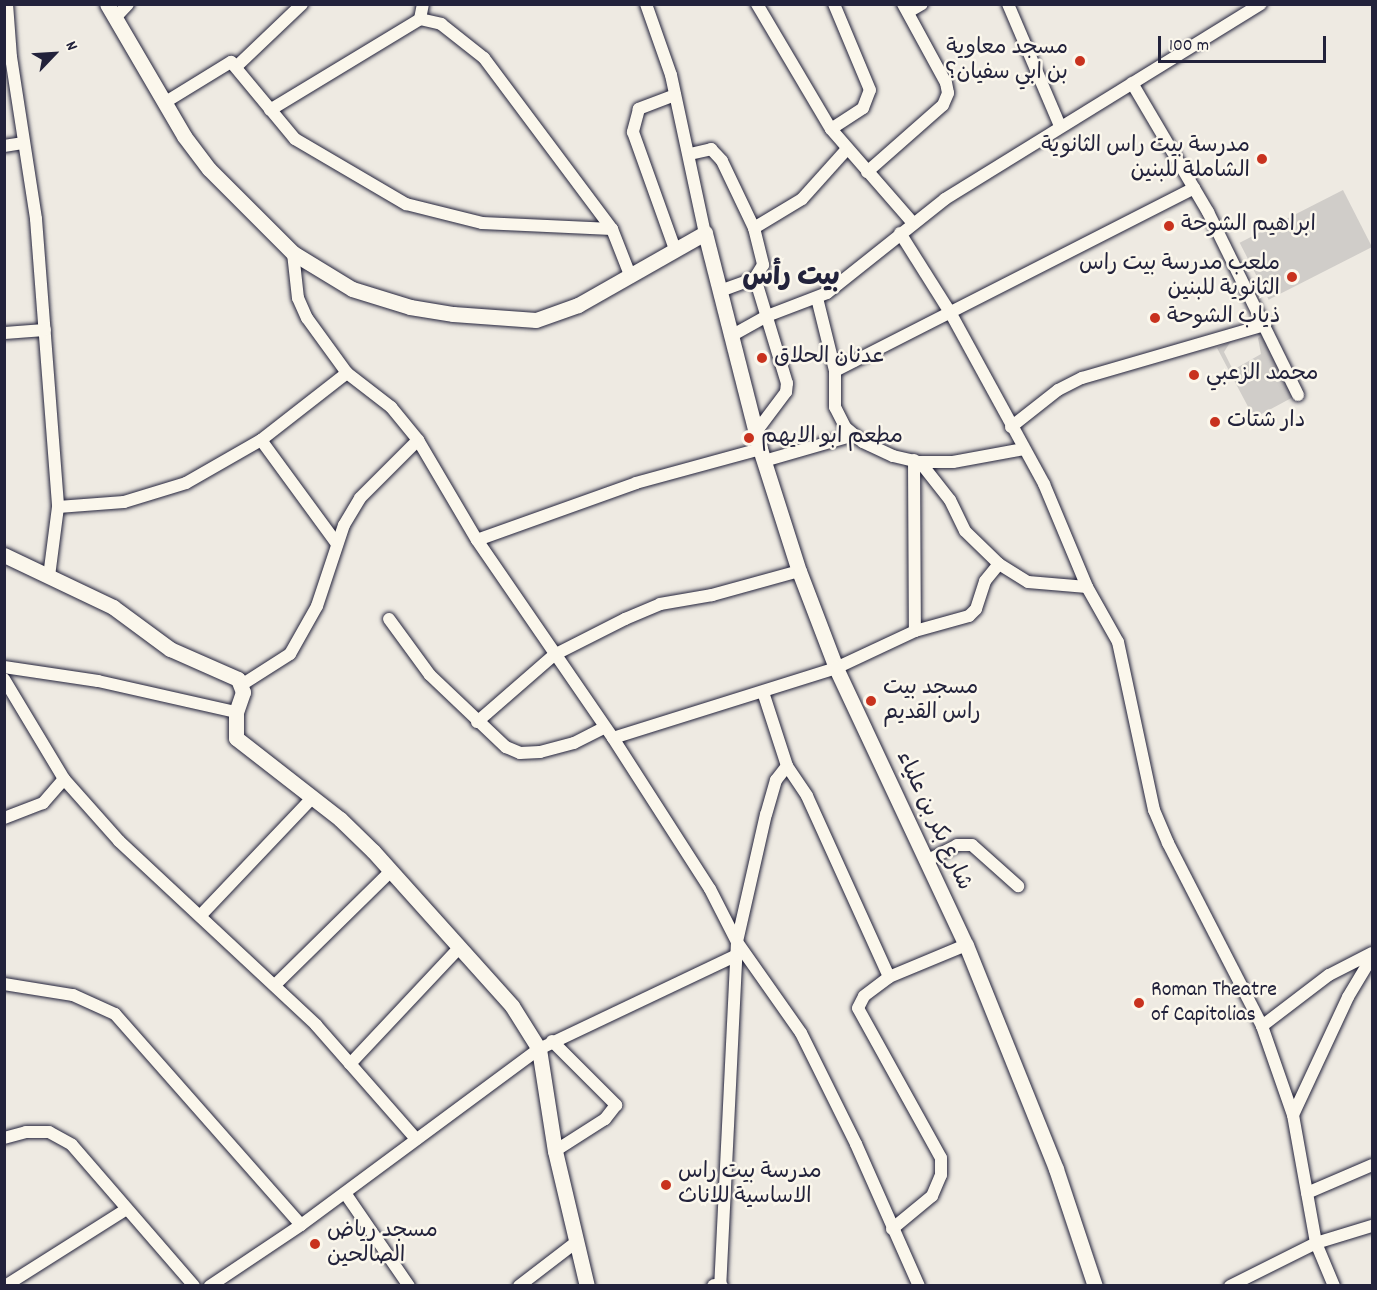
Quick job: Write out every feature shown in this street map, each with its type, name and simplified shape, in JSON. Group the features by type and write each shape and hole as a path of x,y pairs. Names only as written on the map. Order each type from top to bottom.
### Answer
{"street":[{"path":"7,4 8,57 36,219 58,507 49,576"},
{"path":"102,4 109,9 165,103 209,169 293,253 332,280 376,298 453,314 514,320 552,317 705,233 690,154 675,95 646,4"},
{"path":"109,9 128,4"},
{"path":"237,66 302,4"},
{"path":"420,19 423,4"},
{"path":"757,4 831,129 846,150 912,222"},
{"path":"831,129 863,108 870,90 834,4"},
{"path":"867,172 943,105 948,93 946,83 905,8 922,4"},
{"path":"1008,4 1060,126"},
{"path":"731,336 767,316 818,298 912,222 1060,126 1261,4"},
{"path":"270,110 420,19 441,24 484,58 612,229 630,275"},
{"path":"165,103 225,63 237,66 295,139 406,204 482,223 612,229"},
{"path":"1132,82 1194,188 1299,395"},
{"path":"675,95 639,110 633,132 675,249"},
{"path":"4,146 24,143"},
{"path":"754,228 802,199 846,150"},
{"path":"690,154 717,152 754,228 763,265 755,278 720,291"},
{"path":"836,371 1194,188"},
{"name":"شارع بكر بن علياء","path":"705,233 762,455 799,571 836,668 966,945 1056,1169 1094,1285"},
{"path":"900,233 951,314 1024,449 1065,528 1087,587 1110,624 1125,666 1145,776 1161,826 1262,1026 1293,1115 1316,1243 1334,1286"},
{"path":"293,253 298,298 307,318 347,373 391,406 418,440 477,540 613,738 710,889 737,949 801,1033 856,1144 919,1286"},
{"path":"755,278 788,389 756,432"},
{"path":"818,298 836,371 835,407 854,435 893,456 917,461 953,462 1024,449"},
{"path":"1011,427 1058,390 1082,378 1265,326"},
{"path":"4,333 45,330"},
{"path":"58,507 124,502 163,492 186,483 261,440 347,373"},
{"path":"477,540 636,483 854,435"},
{"path":"261,440 337,544"},
{"path":"418,440 360,498 337,544 317,606 291,654 243,684 236,712 236,738 246,750 340,819 391,871 458,949 546,1045 615,1105 605,1119 555,1151"},
{"path":"917,461 950,501 965,531 999,564 1028,582 1087,587"},
{"path":"915,631 917,461"},
{"path":"4,555 129,617 170,649 243,684"},
{"path":"613,738 836,668 915,631 972,614 985,581 999,564"},
{"path":"477,722 554,655 660,604 711,596 799,571"},
{"path":"389,619 430,675 506,747 520,753 574,743 604,728"},
{"path":"4,667 98,681 236,712"},
{"path":"4,679 64,778 118,841 276,984 416,1139"},
{"path":"764,692 787,766 807,796 889,977"},
{"path":"718,1285 737,949 763,822 776,780 787,766"},
{"path":"4,818 44,803 64,778"},
{"path":"200,916 312,798"},
{"path":"928,860 957,844 972,845 1018,886"},
{"path":"276,984 391,871"},
{"path":"892,1229 932,1196 941,1175 942,1158 858,1008 864,996 889,977 966,945"},
{"path":"350,1064 458,949"},
{"path":"210,1286 301,1225 546,1045 737,949"},
{"path":"1262,1026 1329,975 1372,955"},
{"path":"1293,1115 1348,997 1372,955"},
{"path":"4,984 73,995 115,1014 301,1225"},
{"path":"546,1045 555,1151 587,1286"},
{"path":"4,1138 26,1132 49,1132 72,1145 194,1286"},
{"path":"1307,1193 1372,1165"},
{"path":"345,1192 409,1286"},
{"path":"4,1286 127,1209"},
{"path":"1230,1286 1316,1243 1372,1226"},
{"path":"519,1286 575,1243"}],"shaded area":[{"name":"ملعب مدرسة بيت راس الثانوية للبنين","path":"1343,190 1372,247 1269,300 1240,243"},
{"path":"1265,334 1297,395 1254,418 1217,348 1231,341 1224,352 1233,370 1261,354 1258,338"}],"place":[{"name":"مسجد معاوية بن ابي سفيان؟","path":"1080,61"},
{"name":"مدرسة بيت راس الثانوية الشاملة للبنين","path":"1262,159"},
{"name":"ابراهيم الشوحة","path":"1169,226"},
{"name":"ملعب مدرسة بيت راس الثانوية للبنين","path":"1292,277"},
{"name":"ذياب الشوحة","path":"1155,318"},
{"name":"عدنان الحلاق","path":"762,358"},
{"name":"محمد الزعبي","path":"1194,375"},
{"name":"دار شتات","path":"1215,422"},
{"name":"مطعم ابو الايهم","path":"749,438"},
{"name":"مسجد بيت راس القديم","path":"871,701"},
{"name":"Roman Theatre of Capitolias","path":"1139,1003"},
{"name":"مدرسة بيت راس الاساسية للاناث","path":"666,1185"},
{"name":"مسجد رياض الصالحين","path":"315,1244"}],"district":[{"name":"بيت رأس","path":"791,279"}]}
